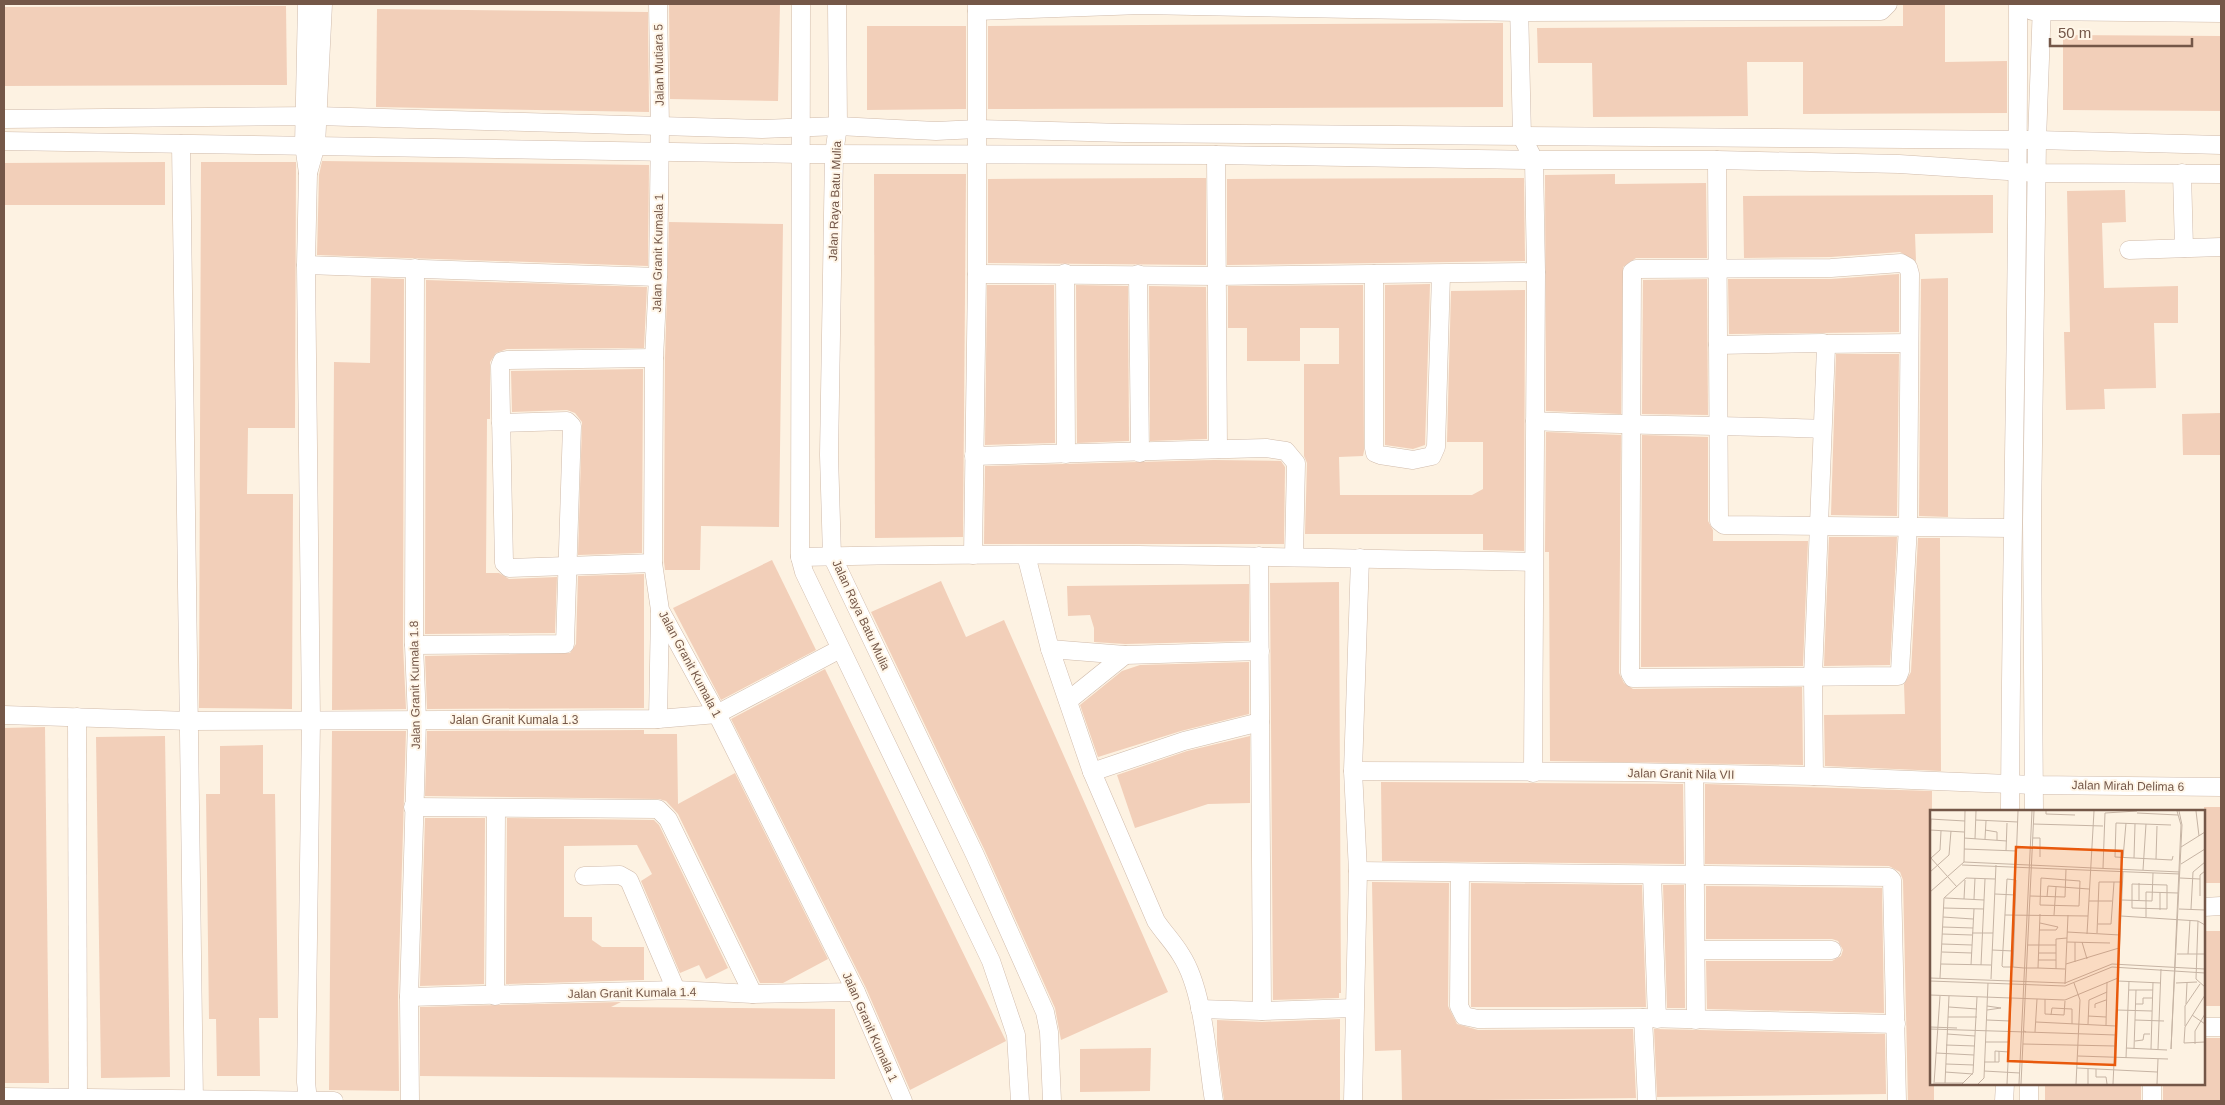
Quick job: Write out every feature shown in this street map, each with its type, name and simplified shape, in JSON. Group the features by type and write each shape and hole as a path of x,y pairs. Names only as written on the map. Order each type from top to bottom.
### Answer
{"street":[{"path":"307,4 311,116 306,265 311,721 306,1082 308,1101"},
{"path":"311,116 323,4"},
{"name":"Jalan Mutiara 5","path":"658,4 660,126"},
{"path":"801,4 800,557 804,572 840,649 991,961 1016,1035 1020,1101"},
{"name":"Jalan Raya Batu Mulia","path":"837,4 838,126 834,154 829,455 832,556 975,855 1045,1012 1049,1032 1052,1101"},
{"path":"973,555 977,274 977,7 1141,4 1725,8 1881,12 1888,4"},
{"path":"2010,810 2012,528 2019,140 2018,7 2177,8 2221,14"},
{"path":"1519,8 1522,137 1534,160 1536,272 1533,773"},
{"path":"2034,810 2032,522 2037,140 2042,8"},
{"path":"4,119 311,116 762,129 838,126 936,131 977,129 1124,133 2037,140 2221,145"},
{"name":"Jalan Granit Kumala 1","path":"660,126 658,278 654,358 653,563 660,610 717,714 856,992 903,1101"},
{"path":"4,141 801,154 1216,155 1534,160 1717,160 1900,164 2038,173 2221,174"},
{"path":"181,144 194,1101"},
{"path":"1216,155 1218,449"},
{"path":"1717,160 1720,425 1718,519 1721,524 1818,527 2012,528"},
{"path":"2182,173 2184,248"},
{"path":"2129,250 2221,247"},
{"path":"1904,264 1908,267 1910,274 1908,526 1900,671 1898,676 1633,678 1631,676 1633,426 1631,274 1636,269 1719,269 1832,268 1904,264"},
{"path":"306,265 658,278"},
{"name":"Jalan Granit Kumala 1.8","path":"410,1101 409,997 417,720 414,645 415,268"},
{"path":"977,274 1065,273 1217,276 1536,272"},
{"path":"1065,273 1066,454"},
{"path":"1138,274 1140,453"},
{"path":"1374,274 1374,448 1376,453 1380,455 1413,460 1432,456 1436,447 1441,274"},
{"path":"1718,345 1910,343"},
{"path":"1814,776 1813,676 1826,348 1824,344"},
{"path":"653,563 509,568 504,563 500,366 502,361 654,358"},
{"path":"1535,421 1633,426 1720,425 1822,429"},
{"path":"414,645 563,645 566,637 572,426 566,422 501,424"},
{"path":"974,456 1277,449 1291,455 1296,463 1294,557"},
{"path":"800,557 973,555 1259,556 1533,562"},
{"path":"1026,555 1050,649 1069,700 1092,772 1156,920 1181,955 1193,981 1200,1009 1214,1101"},
{"path":"1259,556 1262,1011"},
{"path":"1353,1101 1358,871 1352,771 1360,558"},
{"path":"658,719 660,610"},
{"path":"717,714 840,649"},
{"path":"1050,649 1125,655 1260,651"},
{"path":"1069,700 1125,655"},
{"name":"Jalan Granit Kumala 1.3","path":"4,715 190,721 311,721 658,719 717,714"},
{"path":"78,717 78,1100"},
{"path":"1092,772 1184,741 1260,722"},
{"name":"Jalan Granit Nila VII","path":"1352,771 1814,776 2010,783"},
{"path":"1694,774 1696,1020"},
{"name":"Jalan Mirah Delima 6","path":"2010,783 2221,788"},
{"path":"413,807 649,808 663,812 753,994"},
{"path":"495,996 496,808"},
{"path":"1358,871 1891,878 1897,1101"},
{"path":"1460,873 1459,1006 1464,1016 1478,1019 1650,1019 1896,1024"},
{"path":"584,876 620,875 629,880 676,990"},
{"path":"1647,1101 1652,875"},
{"path":"2205,907 2221,906"},
{"path":"1696,950 1832,950"},
{"name":"Jalan Granit Kumala 1.4","path":"409,997 676,990 753,994 856,992"},
{"path":"1200,1009 1262,1011 1354,1008"},
{"path":"2205,1027 2221,1027"},
{"path":"2004,1101 2005,1085"},
{"path":"2029,1085 2029,1101"},
{"path":"2152,1085 2152,1101"},
{"path":"4,1097 78,1100 334,1101"}],"building":[{"path":"669,4 780,4 778,101 670,99"},
{"path":"1903,4 1945,4 1945,62 2007,61 2007,113 1803,114 1803,62 1747,62 1748,116 1593,117 1592,63 1538,63 1537,28 1903,26"},
{"path":"286,6 287,85 4,86 4,7"},
{"path":"377,9 648,12 649,112 376,107"},
{"path":"1503,23 1503,107 988,109 988,26"},
{"path":"867,26 966,26 966,109 867,110"},
{"path":"2063,35 2221,36 2221,111 2063,110"},
{"path":"322,161 649,165 648,266 317,255 319,175"},
{"path":"165,162 165,205 4,205 4,163"},
{"path":"201,162 296,162 295,428 248,428 247,494 293,494 292,709 199,708"},
{"path":"874,174 966,174 963,537 875,538"},
{"path":"1615,174 1615,184 1706,183 1707,258 1636,258 1623,267 1621,414 1546,411 1545,175"},
{"path":"1206,178 1206,265 988,263 988,179"},
{"path":"1524,178 1525,261 1227,265 1227,179"},
{"path":"2125,190 2126,222 2102,223 2104,288 2178,286 2178,323 2154,323 2156,388 2104,389 2105,409 2066,410 2064,332 2070,332 2067,191"},
{"path":"1993,195 1993,233 1915,234 1916,261 1900,252 1831,257 1744,258 1743,196"},
{"path":"669,222 783,224 779,527 701,526 700,570 665,570 664,562 665,358"},
{"path":"1899,274 1899,332 1729,334 1728,279 1831,279"},
{"path":"371,278 404,279 403,645 406,709 332,710 334,362 370,363"},
{"path":"1948,278 1948,517 1919,516 1921,279"},
{"path":"1707,279 1708,415 1642,414 1643,280"},
{"path":"426,280 647,287 644,348 507,349 496,353 490,362 490,419 487,419 486,573 499,573 509,579 557,577 555,633 425,634"},
{"path":"1430,284 1425,445 1413,449 1385,445 1385,285"},
{"path":"987,285 1054,285 1055,443 985,445"},
{"path":"1076,285 1128,286 1129,441 1077,443"},
{"path":"1363,285 1364,451 1363,456 1339,457 1340,495 1472,495 1483,489 1483,442 1447,442 1451,291 1525,290 1524,551 1483,550 1483,534 1305,534 1307,463 1304,456 1304,364 1339,364 1339,328 1300,328 1300,361 1247,361 1247,328 1228,328 1228,286"},
{"path":"1149,286 1206,287 1207,439 1150,441"},
{"path":"1836,354 1899,354 1897,516 1831,515"},
{"path":"643,369 642,553 578,555 582,422 575,413 567,410 512,412 511,371"},
{"path":"2221,413 2221,455 2183,455 2182,414"},
{"path":"1546,432 1621,435 1619,673 1624,683 1633,689 1802,687 1803,765 1550,761 1549,552 1545,552"},
{"path":"1642,435 1708,437 1708,521 1713,530 1713,541 1808,541 1803,666 1641,667"},
{"path":"1214,460 1281,461 1285,467 1284,544 984,544 985,466"},
{"path":"1829,537 1897,537 1890,665 1824,666"},
{"path":"1918,538 1940,538 1941,771 1825,766 1824,715 1905,714 1904,684 1911,672"},
{"path":"772,560 816,650 721,700 673,608"},
{"path":"644,574 644,708 427,709 425,656 570,653 576,644 578,576"},
{"path":"941,581 966,637 1004,620 1168,992 1061,1040 1055,1008 985,851 871,612"},
{"path":"1339,582 1341,993 1339,993 1339,998 1273,1000 1270,583"},
{"path":"1249,584 1249,641 1125,644 1094,642 1094,628 1090,615 1068,616 1067,586"},
{"path":"1249,662 1249,714 1181,731 1098,757 1080,705 1122,671 1140,665"},
{"path":"825,669 1006,1041 910,1090 866,988 731,719"},
{"path":"45,727 49,1083 4,1083 4,728"},
{"path":"644,730 644,734 677,734 678,804 735,773 828,959 783,983 760,983 678,814 666,801 659,799 425,796 427,731"},
{"path":"332,731 406,731 398,997 399,1091 329,1090"},
{"path":"165,736 170,1077 101,1078 96,737"},
{"path":"1250,736 1250,803 1208,804 1135,828 1117,775 1187,751"},
{"path":"263,745 263,794 275,794 278,1018 259,1018 260,1076 217,1076 216,1019 209,1019 206,794 220,794 220,746"},
{"path":"1381,782 1683,784 1684,864 1382,861"},
{"path":"1705,784 1932,791 1932,810 1930,810 1930,1085 1934,1085 1934,1101 1908,1101 1903,880 1900,872 1889,866 1705,864"},
{"path":"2204,807 2221,807 2221,883 2205,883"},
{"path":"425,818 485,818 484,984 420,986"},
{"path":"507,818 654,820 659,825 728,968 706,979 699,965 680,973 641,881 652,874 637,845 564,846 564,917 592,917 592,940 602,947 644,947 644,980 506,984"},
{"path":"1372,882 1449,883 1448,1006 1457,1024 1478,1030 1633,1029 1636,1098 1402,1101 1401,1050 1375,1051"},
{"path":"1471,883 1642,885 1646,1007 1471,1007"},
{"path":"1663,885 1684,885 1685,1008 1667,1008"},
{"path":"1706,886 1882,888 1884,1013 1707,1009 1706,961 1832,961 1841,956 1843,950 1838,941 1832,939 1706,939"},
{"path":"2205,931 2221,931 2221,1006 2205,1006"},
{"path":"621,1002 611,1007 835,1009 835,1079 420,1076 420,1007"},
{"path":"1340,1019 1340,1101 1224,1101 1217,1045 1217,1020 1262,1022"},
{"path":"1654,1029 1885,1034 1886,1094 1657,1097"},
{"path":"2205,1038 2221,1038 2221,1101 2163,1101 2163,1085 2205,1085"},
{"path":"1151,1048 1150,1091 1080,1092 1080,1049"},
{"path":"2045,1085 2141,1085 2141,1101 2045,1101"}]}
